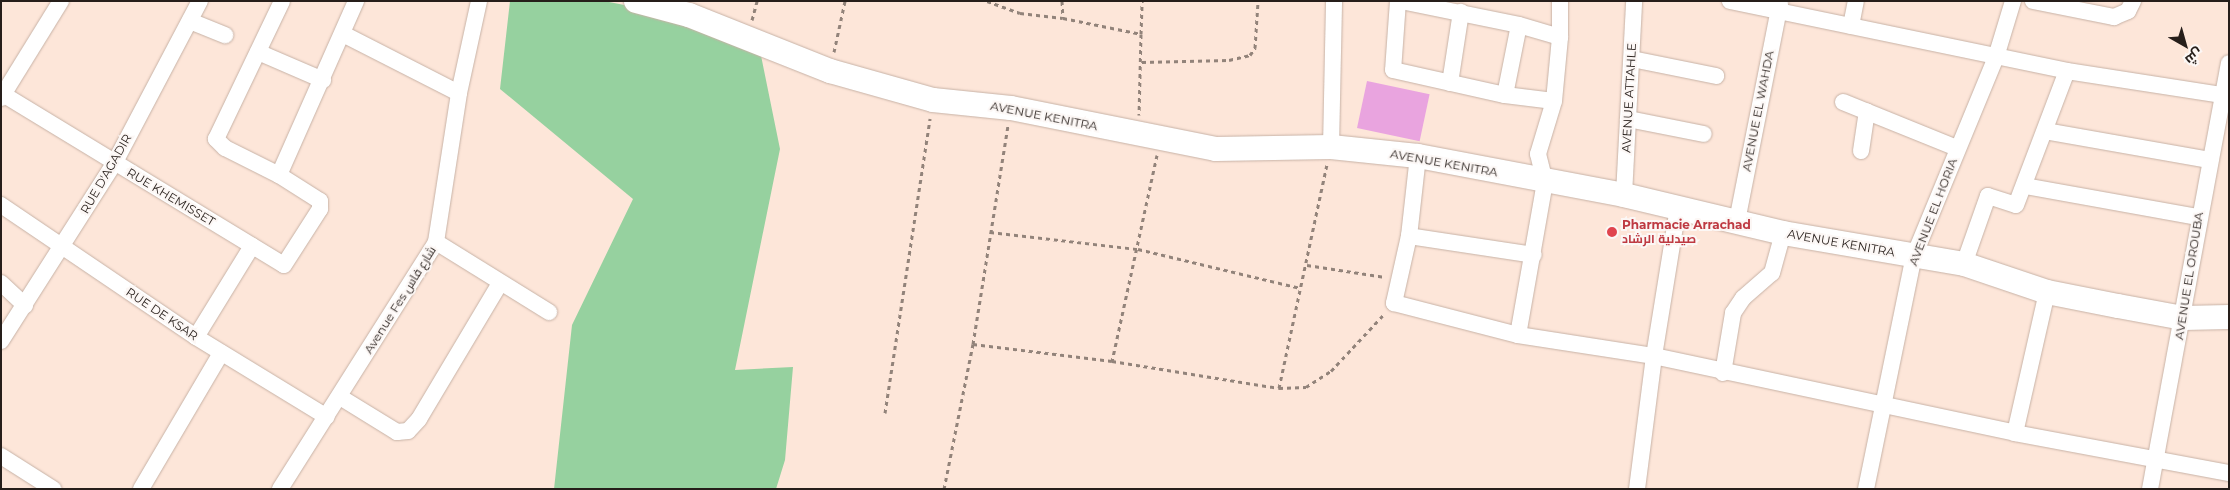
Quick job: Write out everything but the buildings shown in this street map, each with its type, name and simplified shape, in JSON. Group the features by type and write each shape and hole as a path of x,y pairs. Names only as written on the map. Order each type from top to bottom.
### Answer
{"street":[{"path":"2,95 61,1"},
{"name":"RUE D'AGADIR","path":"1,340 64,247 115,162 200,1"},
{"path":"282,1 216,139 225,148 279,175 323,80 356,1"},
{"name":"Avenue Fes شارع فاس","path":"280,489 340,398 436,242 459,93 479,1"},
{"name":"AVENUE KENITRA","path":"636,1 670,5 830,72 933,100 1011,108 1149,138 1216,150 1331,147 1418,156 1545,182 1624,195 1783,233 1964,264 2048,292 2183,318 2229,317"},
{"path":"1331,147 1334,1"},
{"path":"1554,101 1505,94 1393,70 1400,1 1519,25 1560,37"},
{"path":"1518,335 1534,255 1545,182 1538,154 1554,101 1560,37 1560,1"},
{"name":"AVENUE ATTAHLE","path":"1624,195 1634,1"},
{"path":"1730,1 1779,7 1852,26 2067,71 2225,95"},
{"path":"1852,26 1856,1"},
{"name":"AVENUE EL HORIA","path":"1866,489 1882,403 1914,256 1996,57 2013,1"},
{"path":"2033,1 2114,18 2128,11 2133,1"},
{"name":"AVENUE EL WAHDA","path":"1737,221 1779,7"},
{"path":"1450,83 1461,12"},
{"path":"190,21 225,35"},
{"path":"1505,94 1519,25"},
{"path":"342,34 459,93"},
{"path":"258,52 323,80"},
{"path":"1632,59 1716,76"},
{"name":"AVENUE EL OROUBA","path":"2150,489 2183,318 2198,218 2209,160 2225,95 2229,63"},
{"path":"1964,264 1988,196 2016,205 2025,186 2067,71"},
{"name":"RUE KHEMISSET","path":"2,95 281,264 289,260 321,204 317,198 279,175"},
{"path":"1842,102 1957,148"},
{"path":"1862,151 1867,111"},
{"path":"1628,119 1704,134"},
{"path":"2045,132 2209,160"},
{"path":"1418,156 1409,236 1394,304 1518,335 1654,356 1723,373 1882,403 2015,433 2229,473"},
{"path":"2025,186 2198,218"},
{"name":"RUE DE KSAR","path":"1,205 196,337 327,417"},
{"path":"1636,489 1654,356 1678,208"},
{"path":"1723,373 1733,313 1744,298 1772,273 1783,233"},
{"path":"1409,236 1534,255"},
{"path":"436,242 549,312"},
{"path":"196,337 252,246"},
{"path":"1,283 25,305"},
{"path":"340,398 397,432 408,431 419,420 500,283"},
{"path":"2015,433 2048,292"},
{"path":"141,489 222,353"},
{"path":"1,456 34,484 53,489"}],"path":[{"path":"830,72 846,1"},
{"path":"987,1 1020,13 1063,18 1141,34"},
{"path":"1062,1 1063,18"},
{"path":"1112,362 1138,249 1149,138 1142,62 1142,1"},
{"path":"1142,62 1229,60 1250,55 1255,48 1258,1"},
{"path":"885,413 933,100"},
{"path":"944,489 973,344 1011,108"},
{"path":"1279,388 1331,147"},
{"path":"990,232 1138,249 1300,288"},
{"path":"1307,264 1400,279"},
{"path":"973,344 1112,362 1279,388 1306,387 1317,382 1394,304"}],"green space":[{"path":"510,1 604,1 756,31 780,149 735,370 793,367 785,460 776,489 554,489 572,325 633,199 500,89"}],"place":[{"name":"Pharmacie Arrachad صيدلية الرشاد","path":"1612,232"}]}
